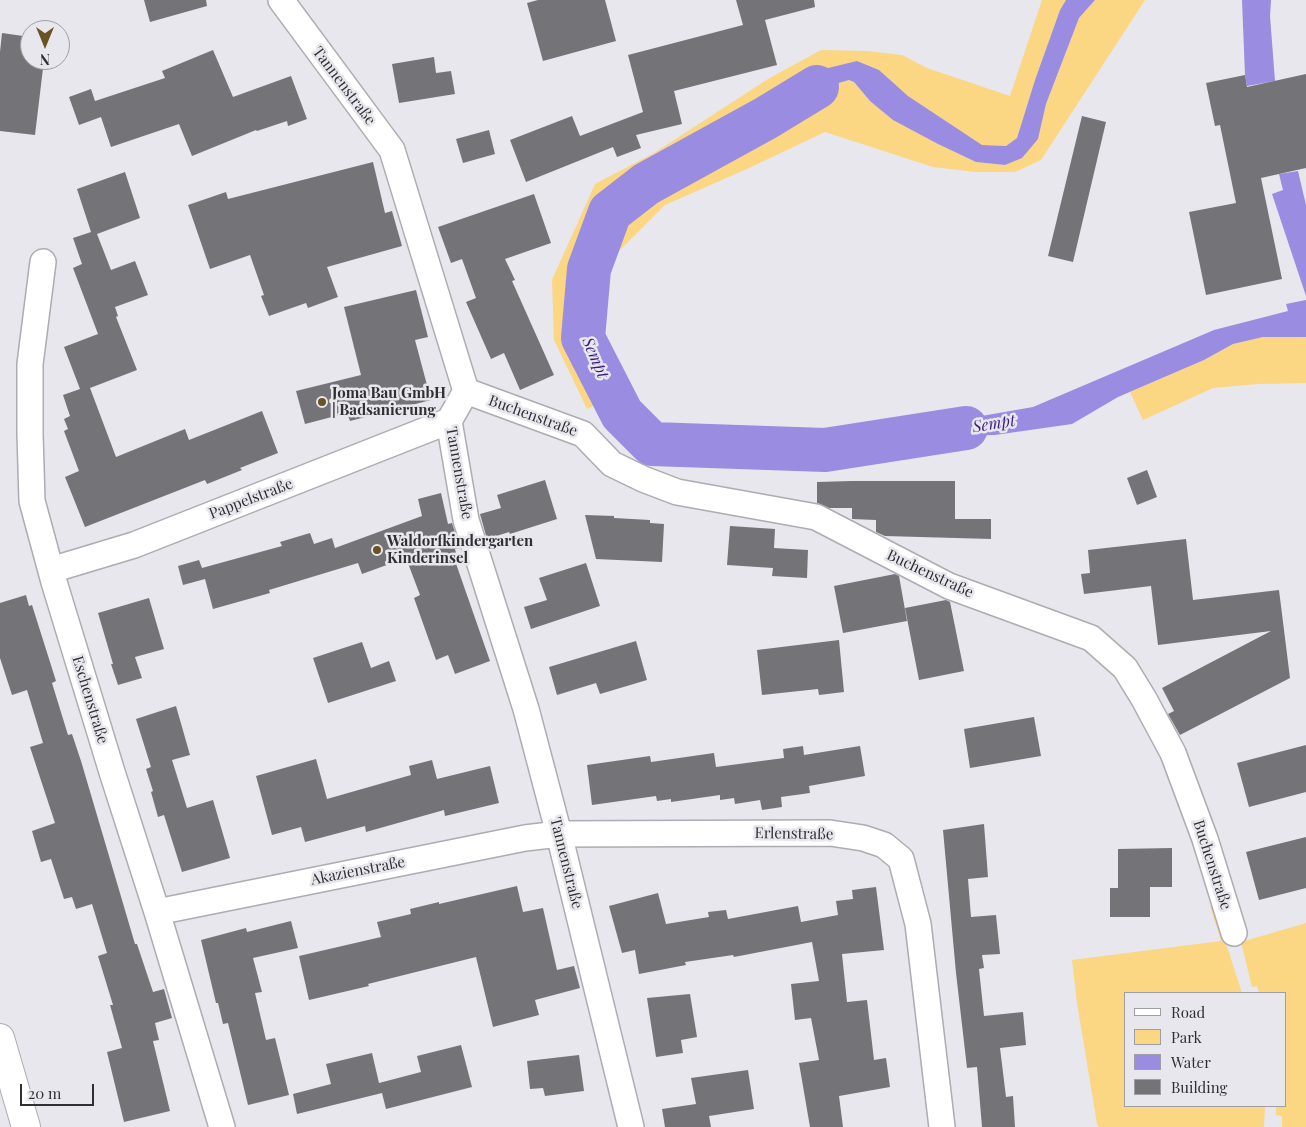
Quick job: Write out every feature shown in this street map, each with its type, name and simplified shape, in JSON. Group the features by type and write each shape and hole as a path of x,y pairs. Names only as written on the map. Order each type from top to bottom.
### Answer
{"street":[{"name":"Tannenstraße","path":"280,0 392,150 466,392 449,421 466,520 526,709 559,834 631,1127"},
{"name":"Eschenstraße","path":"43,262 30,364 32,501 112,772 157,912 222,1127"},
{"name":"Buchenstraße","path":"466,392 583,434 612,464 642,479 677,492 816,517 949,586 1091,638 1125,668 1173,753 1205,839 1234,933"},
{"name":"Pappelstraße","path":"51,570 134,545 449,421"},
{"name":"Erlenstraße","path":"559,834 830,833 863,838 884,845 901,859 918,924 942,1127"},
{"name":"Akazienstraße","path":"157,912 525,838 559,834"},
{"path":"0,1038 26,1127"}],"green space":[{"path":"1042,0 1066,0 1060,10 1035,80 1017,138 1006,146 982,145 908,96 879,70 857,61 771,122 825,87 849,80 854,82 870,101 938,144 976,162 1005,165 1038,139 1046,104 1079,18 1095,0 1145,0 1041,160 1015,172 976,172 933,167 825,132 665,205 613,257 600,317 611,355 639,401 620,393 587,409 554,340 552,280 595,184 654,153 768,79 821,50 868,51 902,55 927,68 1010,96"},
{"path":"1263,337 1306,337 1306,383 1258,384 1213,388 1143,420 1130,392 1204,360 1233,344"},
{"path":"1210,906 1214,906 1242,992 1124,992 1124,1107 1265,1107 1264,1127 1099,1127 1077,1003 1072,960 1221,941"},
{"path":"1306,923 1306,1127 1282,1127 1282,1116 1276,1115 1276,1107 1286,1107 1286,992 1259,992 1257,986 1252,987 1241,942"}],"water":[{"path":"1066,0 1095,0 1079,18 1046,104 1038,139 1022,158 1005,165 976,162 893,120 870,101 854,82 849,80 825,87 771,122 762,111 820,70 857,61 879,70 908,96 982,145 1006,146 1017,138 1035,80 1060,10"},
{"path":"1242,0 1271,0 1270,16 1275,81 1247,86"},
{"path":"1298,171 1306,205 1306,296 1272,194 1283,190 1279,174"},
{"path":"1306,300 1306,337 1263,337 1233,344 1204,360 1118,397 1072,424 995,435 907,437 930,425 1033,407 1214,330 1288,311 1286,304"}],"building":[{"path":"144,0 206,0 207,6 150,22"},
{"path":"538,0 605,0 616,41 543,61 527,3"},
{"path":"736,0 814,0 815,7 765,20 777,65 674,91 682,124 636,135 641,148 617,157 613,147 526,182 510,140 572,116 580,136 643,112 628,55 743,25"},
{"path":"2,33 20,36 20,70 43,70 35,135 0,131 0,52"},
{"path":"213,50 233,97 291,76 307,119 288,126 287,121 256,130 192,156 179,124 111,147 101,117 79,125 69,97 91,89 95,101 165,78 162,71"},
{"path":"434,57 436,73 451,71 455,94 399,103 392,64"},
{"path":"1306,74 1306,168 1261,178 1282,279 1206,295 1189,212 1236,203 1220,125 1215,126 1206,83 1245,75 1247,87"},
{"path":"1082,116 1106,122 1073,262 1048,256"},
{"path":"489,130 495,154 463,163 456,139"},
{"path":"373,162 385,213 392,211 402,246 327,267 338,297 308,308 306,303 269,316 261,296 264,295 250,255 210,269 188,205 226,192 228,199"},
{"path":"125,172 140,218 97,234 111,270 135,261 148,295 115,307 118,316 116,317 137,370 90,388 116,457 185,429 189,440 262,411 278,453 207,484 205,480 85,527 65,477 79,471 64,431 68,429 64,419 70,416 63,395 80,389 64,347 98,334 73,268 82,264 73,238 91,232 77,189"},
{"path":"534,194 551,243 505,259 515,280 512,281 554,375 520,390 504,353 491,359 466,302 476,298 462,259 451,263 438,227"},
{"path":"416,290 428,337 415,340 431,400 350,421 347,413 305,424 296,391 361,375 344,307"},
{"path":"1147,470 1157,497 1137,505 1127,478"},
{"path":"545,480 557,519 510,534 509,532 487,539 480,514 501,508 497,495"},
{"path":"955,481 955,519 991,519 991,539 885,536 876,532 876,520 852,519 852,508 829,508 817,503 817,482"},
{"path":"441,493 448,524 452,523 460,548 455,549 456,553 453,555 490,661 455,674 448,655 436,660 414,598 420,595 406,558 362,574 358,563 269,590 270,593 213,609 205,579 183,585 178,566 199,560 202,568 282,546 280,542 310,533 314,544 332,538 335,548 422,516 418,499"},
{"path":"585,515 650,520 650,523 664,524 662,562 596,559"},
{"path":"730,526 775,529 774,548 808,550 807,578 772,576 773,568 727,565"},
{"path":"1186,539 1193,600 1279,590 1290,678 1180,735 1168,714 1174,711 1162,688 1271,631 1158,645 1151,586 1084,594 1081,574 1090,573 1088,550"},
{"path":"586,563 600,606 531,629 524,607 547,600 539,578"},
{"path":"895,574 899,576 907,621 843,633 834,586"},
{"path":"26,595 29,606 32,605 56,681 52,683 68,735 72,734 81,761 135,944 137,944 153,992 164,989 172,1018 155,1023 159,1040 153,1041 170,1111 124,1122 107,1052 122,1048 110,1005 113,1005 98,956 107,953 92,904 76,909 72,897 64,899 51,859 41,862 32,831 55,823 30,747 43,743 27,690 12,695 0,658 0,603"},
{"path":"149,598 164,649 135,657 142,678 118,685 98,613"},
{"path":"946,600 950,602 964,671 919,680 905,608"},
{"path":"839,640 844,692 819,695 818,689 762,695 757,650"},
{"path":"636,641 647,680 600,694 596,683 557,695 549,667"},
{"path":"362,642 371,668 389,661 396,681 328,703 313,658"},
{"path":"176,706 190,755 172,760 187,808 213,800 230,858 182,872 164,815 158,817 146,769 151,767 136,719"},
{"path":"1034,717 1041,756 970,768 964,729"},
{"path":"1306,745 1306,792 1249,807 1237,763"},
{"path":"803,746 804,755 860,746 865,776 809,786 810,793 781,797 782,807 762,810 760,800 735,804 734,798 720,800 720,795 671,802 671,799 657,801 656,796 592,805 587,765 650,756 651,762 714,753 716,767 784,758 783,749"},
{"path":"316,759 327,799 411,775 409,766 432,760 437,779 490,766 499,803 445,816 444,810 366,832 365,826 305,842 301,827 272,835 256,776"},
{"path":"984,824 988,877 968,879 971,917 996,915 1000,954 982,955 984,968 979,969 984,1016 1023,1012 1026,1045 1000,1048 1006,1097 1013,1096 1015,1127 982,1127 977,1067 967,1068 956,973 943,830"},
{"path":"1306,837 1306,888 1259,900 1246,852"},
{"path":"1172,848 1172,887 1150,887 1150,917 1110,917 1110,888 1118,888 1118,849"},
{"path":"517,886 523,912 543,908 557,970 574,966 580,988 535,1000 539,1015 493,1027 476,957 309,1000 299,956 381,937 377,922 411,914 410,909"},
{"path":"876,887 884,950 842,954 847,1002 867,1000 874,1060 886,1058 890,1087 839,1096 843,1127 810,1127 799,1063 819,1060 811,1018 795,1020 791,984 819,981 812,942 734,957 733,955 685,962 686,965 639,974 635,950 622,953 609,906 658,893 666,924 709,917 708,912 726,910 728,919 798,906 801,922 838,915 836,901 853,899 852,890"},
{"path":"291,921 298,948 253,958 262,992 255,993 266,1040 275,1038 289,1095 248,1105 228,1023 223,1024 218,1003 216,1003 201,940 246,928 247,932"},
{"path":"690,994 697,1037 681,1040 683,1053 656,1057 647,998"},
{"path":"461,1045 472,1087 386,1109 382,1093 297,1114 293,1094 331,1084 326,1064 372,1053 379,1083 421,1072 417,1056"},
{"path":"579,1055 584,1091 545,1096 543,1088 530,1089 527,1061"},
{"path":"748,1070 754,1109 709,1116 711,1127 665,1127 662,1109 696,1104 691,1078"}],"waterway":[{"name":"Sempt","path":"817,87 766,118 646,184 610,212 589,269 583,338 622,414 652,444 825,450 966,428"}],"place":[{"name":"Joma Bau GmbH | Badsanierung","path":"322,402"},
{"name":"Waldorfkindergarten Kinderinsel","path":"377,550"}]}
